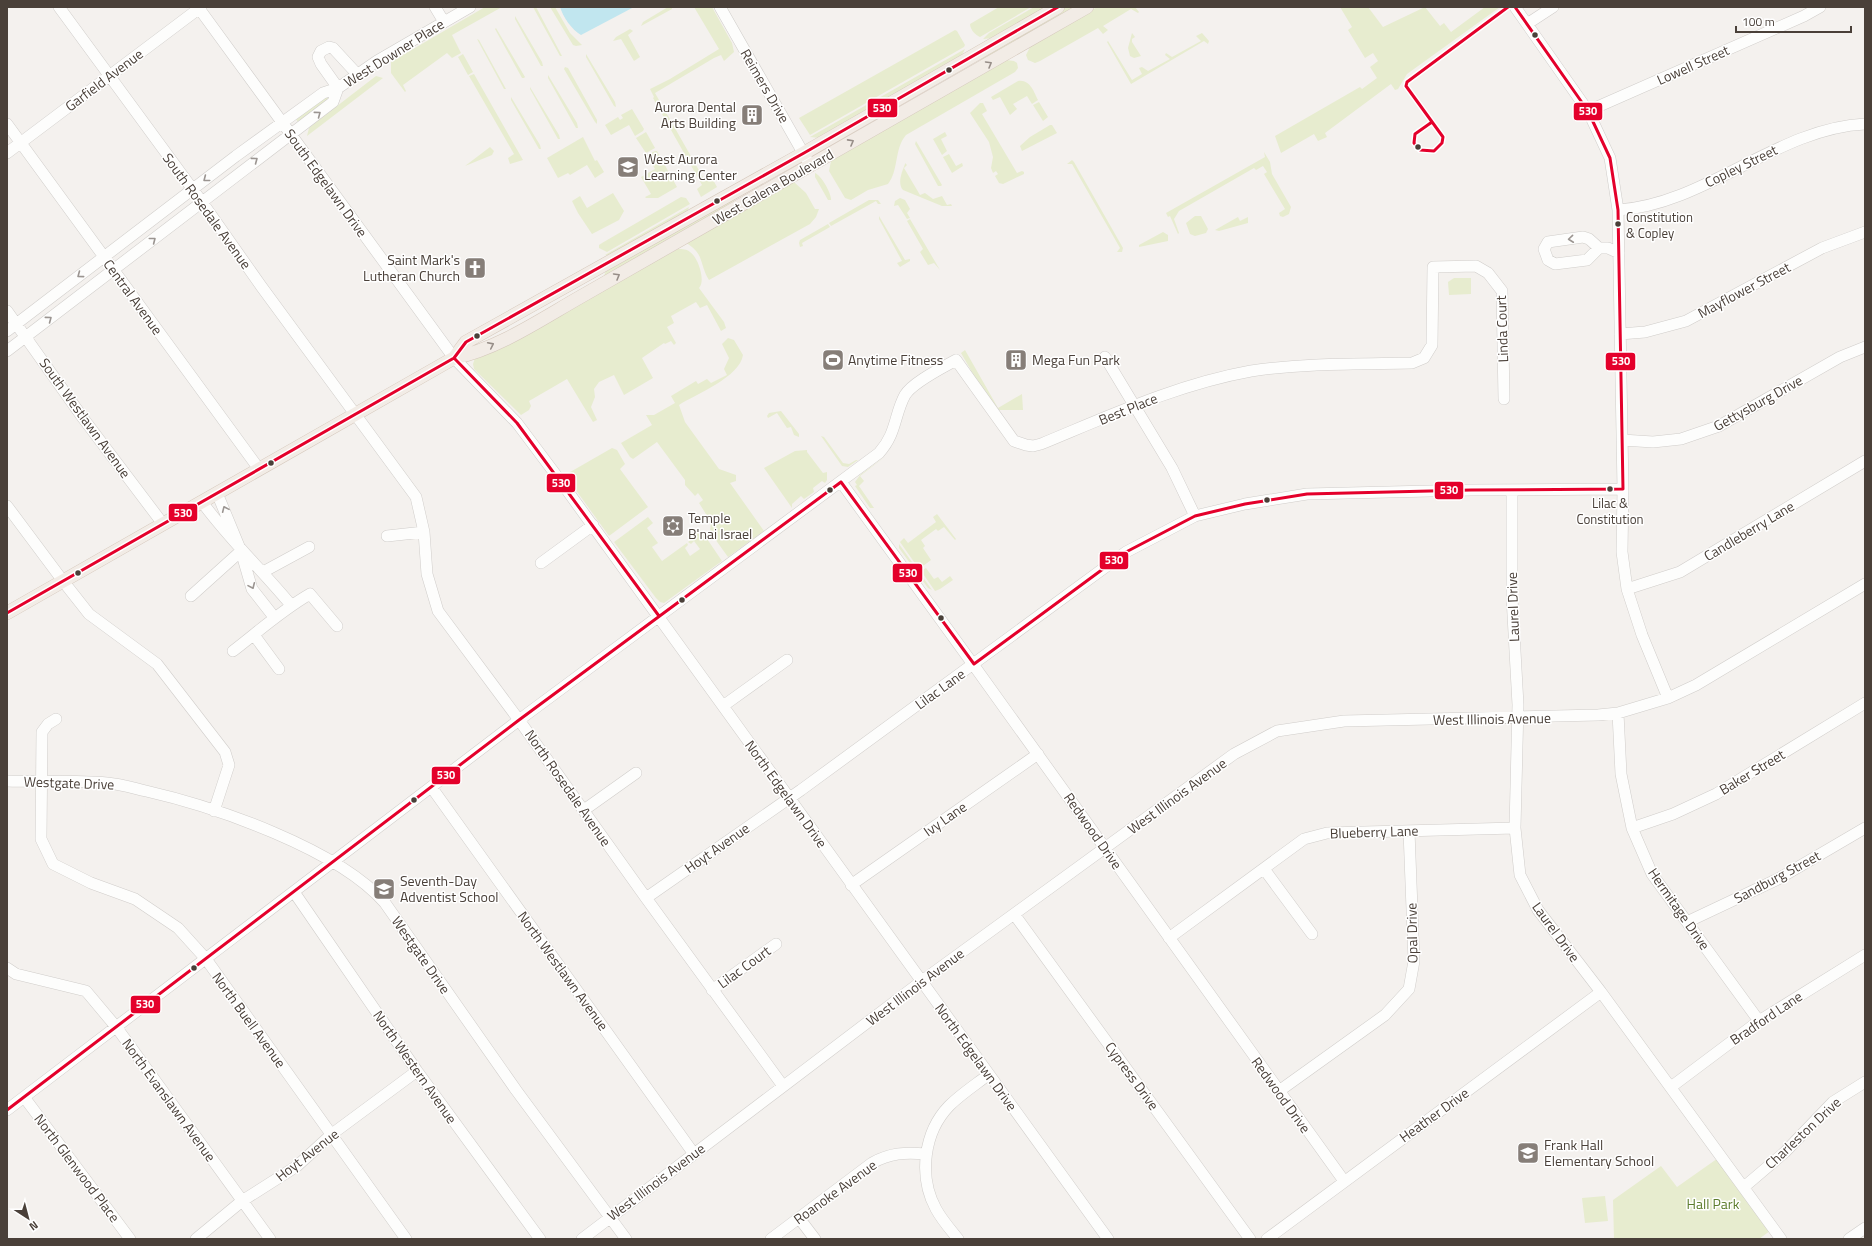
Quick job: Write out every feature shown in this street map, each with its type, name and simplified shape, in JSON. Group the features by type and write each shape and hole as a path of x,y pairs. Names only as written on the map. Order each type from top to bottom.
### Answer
{"main road":[{"name":"West Galena Boulevard","path":"454,358 466,342 804,153 1058,7"},
{"name":"West Galena Boulevard","path":"7,613 454,358 473,354 519,331 582,296 1087,7"},
{"path":"917,105 933,88 974,64 978,53"},
{"path":"582,296 585,288 599,279 598,269"}],"street":[{"name":"South Rosedale Avenue","path":"59,7 202,202 261,286 356,413"},
{"path":"435,7 444,22"},
{"name":"West Downer Place","path":"7,331 323,93 338,88 357,74 470,7"},
{"name":"Reimers Drive","path":"720,7 810,165"},
{"path":"1515,7 1588,111 1610,158 1618,210 1623,489 1622,552 1627,589 1642,635 1668,698"},
{"path":"1527,24 1553,7"},
{"name":"Lowell Street","path":"1588,111 1804,16 1820,7"},
{"name":"Garfield Avenue","path":"7,153 199,8"},
{"name":"South Edgelawn Drive","path":"199,8 454,358"},
{"path":"338,88 320,64 318,57 321,51 329,47 333,48 357,74"},
{"name":"West Downer Place","path":"7,351 333,102 338,88"},
{"name":"Central Avenue","path":"7,124 259,469"},
{"name":"Copley Street","path":"1618,210 1634,209 1690,190 1726,176 1778,148 1853,124 1865,124"},
{"name":"Mayflower Street","path":"1620,334 1646,332 1686,321 1822,248 1865,232"},
{"path":"1599,248 1608,248 1619,253"},
{"name":"Linda Court","path":"1433,267 1476,266 1488,273 1502,291 1504,399"},
{"name":"Best Place","path":"841,482 879,453 888,443 905,395 910,388 956,360 1014,441 1026,446 1041,444 1134,406 1193,385 1251,371 1313,365 1412,363 1424,358 1432,345 1433,267"},
{"name":"South Westlawn Avenue","path":"7,311 83,418 163,524"},
{"name":"Gettysburg Drive","path":"1622,440 1653,442 1681,439 1719,426 1827,364 1865,347"},
{"path":"1105,357 1172,468 1196,516"},
{"name":"North Edgelawn Drive","path":"454,358 517,423 593,524 851,885 1108,1239"},
{"name":"North Rosedale Avenue","path":"356,413 416,497 424,532 427,574 438,611 519,720 712,990 783,1086"},
{"name":"Candleberry Lane","path":"1627,589 1680,572 1865,461"},
{"path":"7,1110 117,1028 331,862 432,788 519,720 841,482"},
{"name":"Redwood Drive","path":"841,482 974,664 1344,1181"},
{"name":"Lilac Lane","path":"789,798 1126,552 1196,516 1245,504 1307,494 1623,489"},
{"name":"Laurel Drive","path":"1512,490 1512,596 1517,717 1515,828 1520,875 1538,910 1602,992 1781,1239"},
{"path":"218,493 241,550 252,589 274,617"},
{"path":"202,502 241,550 263,572 291,605"},
{"path":"7,506 62,581 89,614 157,664 225,752 230,765 214,811"},
{"path":"541,563 593,524"},
{"path":"387,536 424,532"},
{"path":"263,572 309,547"},
{"path":"191,596 241,550"},
{"name":"West Illinois Avenue","path":"582,1239 922,981 1234,754 1277,731 1344,721 1559,717 1618,713 1668,698 1696,685 1865,584"},
{"path":"233,651 267,625 274,617 310,594 337,626"},
{"path":"254,635 279,669"},
{"path":"723,706 787,660"},
{"name":"Baker Street","path":"1632,828 1673,814 1716,794 1865,703"},
{"name":"Hermitage Drive","path":"1618,713 1621,774 1632,828 1652,874 1759,1021"},
{"name":"North Buell Avenue","path":"56,719 48,724 42,732 42,839 53,864 91,883 135,899 178,928 206,959 406,1239"},
{"name":"Ivy Lane","path":"851,885 1038,754"},
{"path":"584,810 636,773"},
{"name":"Westgate Drive","path":"7,781 109,783 170,796 284,837 331,862 365,884 385,903 516,1090 626,1239"},
{"name":"North Westlawn Avenue","path":"432,788 694,1154"},
{"name":"Hoyt Avenue","path":"646,898 789,798"},
{"name":"Blueberry Lane","path":"1169,938 1304,839 1326,833 1515,828"},
{"name":"Sandburg Street","path":"1687,922 1778,879 1865,828"},
{"name":"Opal Drive","path":"1279,1091 1385,1015 1409,989 1414,961 1409,831"},
{"path":"1264,869 1312,934"},
{"name":"North Western Avenue","path":"294,892 417,1071 540,1239"},
{"name":"Cypress Drive","path":"1014,914 1250,1239"},
{"name":"Lilac Court","path":"712,990 776,944"},
{"name":"Bradford Lane","path":"1672,1087 1759,1021 1865,955"},
{"name":"North Evanslawn Avenue","path":"7,968 16,974 86,991 117,1028 270,1239"},
{"name":"Heather Drive","path":"1267,1239 1602,992"},
{"name":"Hoyt Avenue","path":"196,1239 242,1201 297,1166 332,1134 417,1071"},
{"path":"958,1239 942,1218 931,1197 926,1174 926,1154 933,1129 945,1111 962,1095 988,1075"},
{"name":"Charleston Drive","path":"1744,1187 1785,1152 1832,1102 1865,1082"},
{"name":"North Glenwood Place","path":"24,1097 130,1239"},
{"name":"Roanoke Avenue","path":"771,1239 872,1163 896,1152 926,1154"},
{"path":"799,1218 815,1239"},
{"path":"1849,1239 1865,1228"}],"green space":[{"path":"485,7 502,7 452,35 461,53 452,58 447,53 403,85 406,91 405,92 391,73 391,62"},
{"path":"533,7 536,7 562,56 560,56"},
{"path":"550,7 555,7 570,33 582,45 573,45"},
{"path":"668,7 672,7 672,9 641,26 643,22"},
{"path":"694,7 712,7 732,43 734,52 724,61 721,55 714,58 655,93 705,181 712,178 717,187 701,197 697,189 702,185 653,98 654,97 650,89 670,79 719,49"},
{"path":"999,7 1031,7 980,37 976,35 970,24"},
{"path":"1034,7 1047,7 993,38 983,39 989,33"},
{"path":"1066,7 1075,7 981,62 980,61 982,56"},
{"path":"1097,7 1135,7 1139,12 1138,13 1131,9 1103,26 1108,30 1103,34 1098,28 1040,61 1035,63 1028,60 1026,55 1031,45"},
{"path":"1340,7 1368,7 1383,27 1425,7 1440,26 1444,23 1451,32 1485,7 1500,7 1407,74 1398,89 1395,90 1391,84 1325,133 1327,137 1318,141 1314,134 1281,153 1275,136 1360,87 1362,89 1377,78 1370,67 1378,61 1373,53 1365,58 1348,30 1352,27"},
{"path":"515,16 543,66 541,66 515,19"},
{"path":"496,28 525,77 524,78 522,78 495,29"},
{"path":"630,29 633,31 628,35 640,57 634,61 621,39 613,41 616,37"},
{"path":"955,30 965,45 964,47 810,135 799,118"},
{"path":"1132,33 1135,37 1132,39 1132,42 1141,56 1134,58 1130,56 1128,48"},
{"path":"1202,33 1209,41 1208,44 1204,41 1131,84 1107,42 1108,41 1132,80 1142,74 1139,68 1142,67 1148,71 1170,59 1165,55 1166,53 1172,57 1201,41 1196,36"},
{"path":"477,39 479,40 506,89 504,89"},
{"path":"965,49 962,55 819,138 810,137"},
{"path":"463,54 473,72 468,75 458,57"},
{"path":"586,54 615,102 616,107 614,106 586,57"},
{"path":"1006,60 1017,63 1018,68 1015,72 906,135 902,141 894,172 888,184 868,190 851,200 845,198 829,171 831,161"},
{"path":"565,67 568,68 597,120 597,124 564,69"},
{"path":"474,74 523,160 510,164 508,158 514,154 469,76"},
{"path":"548,75 577,123 578,128 576,128 548,78"},
{"path":"376,76 383,78 307,136 309,128"},
{"path":"1018,81 1029,84 1038,100 1032,104 1027,96 1013,104 1017,109 1010,115 1000,97 993,100 991,97"},
{"path":"530,87 559,135 560,139 558,139"},
{"path":"327,95 331,98 298,122 296,119"},
{"path":"511,97 541,149 539,149 511,100"},
{"path":"1039,102 1048,117 1043,121 1033,105"},
{"path":"980,103 983,103 987,111 982,114 1017,173 1022,171 1024,172 1024,174 1003,184 999,183 995,176 998,174 996,171 993,173 991,168 993,157 989,142 970,113"},
{"path":"632,109 644,129 643,131 635,136 629,125 611,135 605,125 618,117 620,120 623,118 621,115"},
{"path":"1052,125 1057,133 1022,151 1020,146 1030,137"},
{"path":"646,132 655,148 646,153 636,138"},
{"path":"945,132 947,136 941,139 947,151 942,155 933,139"},
{"path":"583,137 595,161 597,160 604,172 595,178 587,165 570,175 568,173 558,178 547,158"},
{"path":"916,141 942,185 941,186 938,186 915,144"},
{"path":"490,147 494,151 492,155 465,166"},
{"path":"657,151 677,187 658,198 646,198 645,197 651,194 641,177 655,169 647,155"},
{"path":"1264,152 1270,162 1272,174 1291,207 1289,214 1283,217 1280,216 1279,213 1285,209 1264,174 1267,172 1263,166 1256,170 1254,168 1179,211 1174,219 1179,233 1178,234 1170,216 1168,217 1166,213 1265,157"},
{"path":"949,154 956,166 962,163 963,166 952,173 943,157"},
{"path":"1072,160 1123,248 1122,252 1117,252 1120,248 1072,164 1067,164"},
{"path":"905,163 907,165 904,168 920,195 925,193 933,199 942,196 947,205 951,204 952,206 942,206 903,190 900,181"},
{"path":"815,173 826,185 831,200 828,200 815,177"},
{"path":"794,182 806,193 815,209 819,209 816,217 810,224 709,280 699,255 686,243"},
{"path":"613,193 624,211 619,220 592,234 572,201 580,196 587,208"},
{"path":"681,197 686,198 690,204 607,252 599,248 599,245 602,243"},
{"path":"734,197 735,200 697,225 603,279 606,270"},
{"path":"900,198 905,200 910,209 907,213 910,218 907,219 898,205 894,206 895,201"},
{"path":"869,200 878,200 881,204 878,204 876,201 831,226 829,223"},
{"path":"689,207 687,212 610,256 605,255"},
{"path":"879,216 905,260 910,259 910,261 900,267 897,263 902,261 879,219"},
{"path":"1195,216 1201,216 1208,229 1206,233 1195,236 1190,234 1186,223"},
{"path":"1238,217 1240,221 1248,217 1248,223 1219,231 1215,230"},
{"path":"910,219 940,270 934,263 928,265 920,252 923,249 907,221"},
{"path":"828,224 830,227 802,243 803,246 800,247 800,240"},
{"path":"1163,232 1168,235 1168,241 1139,247 1139,245"},
{"path":"678,249 689,251 696,259 702,280 699,288 724,322 726,328 721,331 707,305 700,308 696,302 671,316 674,323 667,327 676,343 674,345 671,341 665,344 664,343 642,358 653,378 624,395 614,375 599,382 594,389 595,397 591,407 597,420 593,422 567,379 529,401 531,406 529,410 521,415 474,369 473,364 475,358"},
{"path":"1454,278 1471,278 1471,294 1449,295 1448,282"},
{"path":"728,338 734,340 743,355 740,363 726,378 679,405 685,422 719,469 736,475 736,481 730,483 764,531 728,557 710,532 711,522 699,503 703,500 698,493 695,496 685,485 685,480 657,442 633,459 621,443 652,425 646,415 654,415 675,403 671,396 696,381 698,384 707,379 711,383 727,375 724,369 729,358 722,344"},
{"path":"965,350 998,408 1022,394 1023,410 999,410 976,379 961,353"},
{"path":"781,411 799,434 799,437 794,435 791,427 787,428 777,413 768,418 767,416 769,413"},
{"path":"821,436 824,437 843,463 849,464 858,460 848,467 842,466"},
{"path":"612,448 617,450 625,464 620,469 648,507 609,536 565,475"},
{"path":"807,450 823,473 827,472 827,480 825,483 822,481 813,488 814,492 804,499 801,496 792,504 792,508 764,468 795,451"},
{"path":"886,456 860,476 864,481 859,486 874,508 870,508 855,486 857,485 855,482 860,475"},
{"path":"937,514 956,539 955,540 944,527 938,531 936,529 921,540 925,546 923,548 931,560 919,569 900,542 904,538 908,543 936,522 933,517"},
{"path":"648,517 653,523 647,528 658,543 652,547 662,561 687,543 688,545 685,548 690,556 700,549 694,541 691,544 688,542 701,530 722,561 664,603 660,602 656,598 614,542"},
{"path":"899,544 932,590 928,588 899,548"},
{"path":"926,568 934,579 938,577 942,582 950,576 953,580 935,591 921,571"},
{"name":"Hall Park","path":"1721,1156 1774,1228 1759,1239 1614,1239 1613,1200 1661,1166 1677,1187"},
{"path":"1605,1196 1608,1221 1585,1223 1582,1198"}],"water":[{"path":"560,7 634,7 581,35 568,23"}],"transit line":[{"name":"530","path":"7,613 454,358 466,342 804,153 1058,7"},
{"name":"530","path":"1432,122 1415,134 1414,143 1420,150 1434,151 1442,143 1443,137 1406,86 1407,82 1508,7"},
{"name":"530","path":"1515,7 1588,111 1610,158 1618,210 1623,489"},
{"name":"530","path":"454,358 517,423 659,616"},
{"name":"530","path":"841,482 974,664"},
{"name":"530","path":"7,1110 519,720 841,482"},
{"name":"530","path":"974,664 1126,552 1195,516 1245,504 1307,494 1471,490 1623,489"}],"place":[{"name":"Aurora Dental Arts Building","path":"752,115"},
{"name":"West Aurora Learning Center","path":"628,167"},
{"name":"Constitution & Copley","path":"1618,224"},
{"name":"Saint Mark's Lutheran Church","path":"475,268"},
{"name":"Anytime Fitness","path":"833,360"},
{"name":"Mega Fun Park","path":"1016,360"},
{"name":"Lilac & Constitution","path":"1610,489"},
{"name":"Temple B'nai Israel","path":"673,526"},
{"name":"Seventh-Day Adventist School","path":"384,889"},
{"name":"Frank Hall Elementary School","path":"1528,1153"}]}
